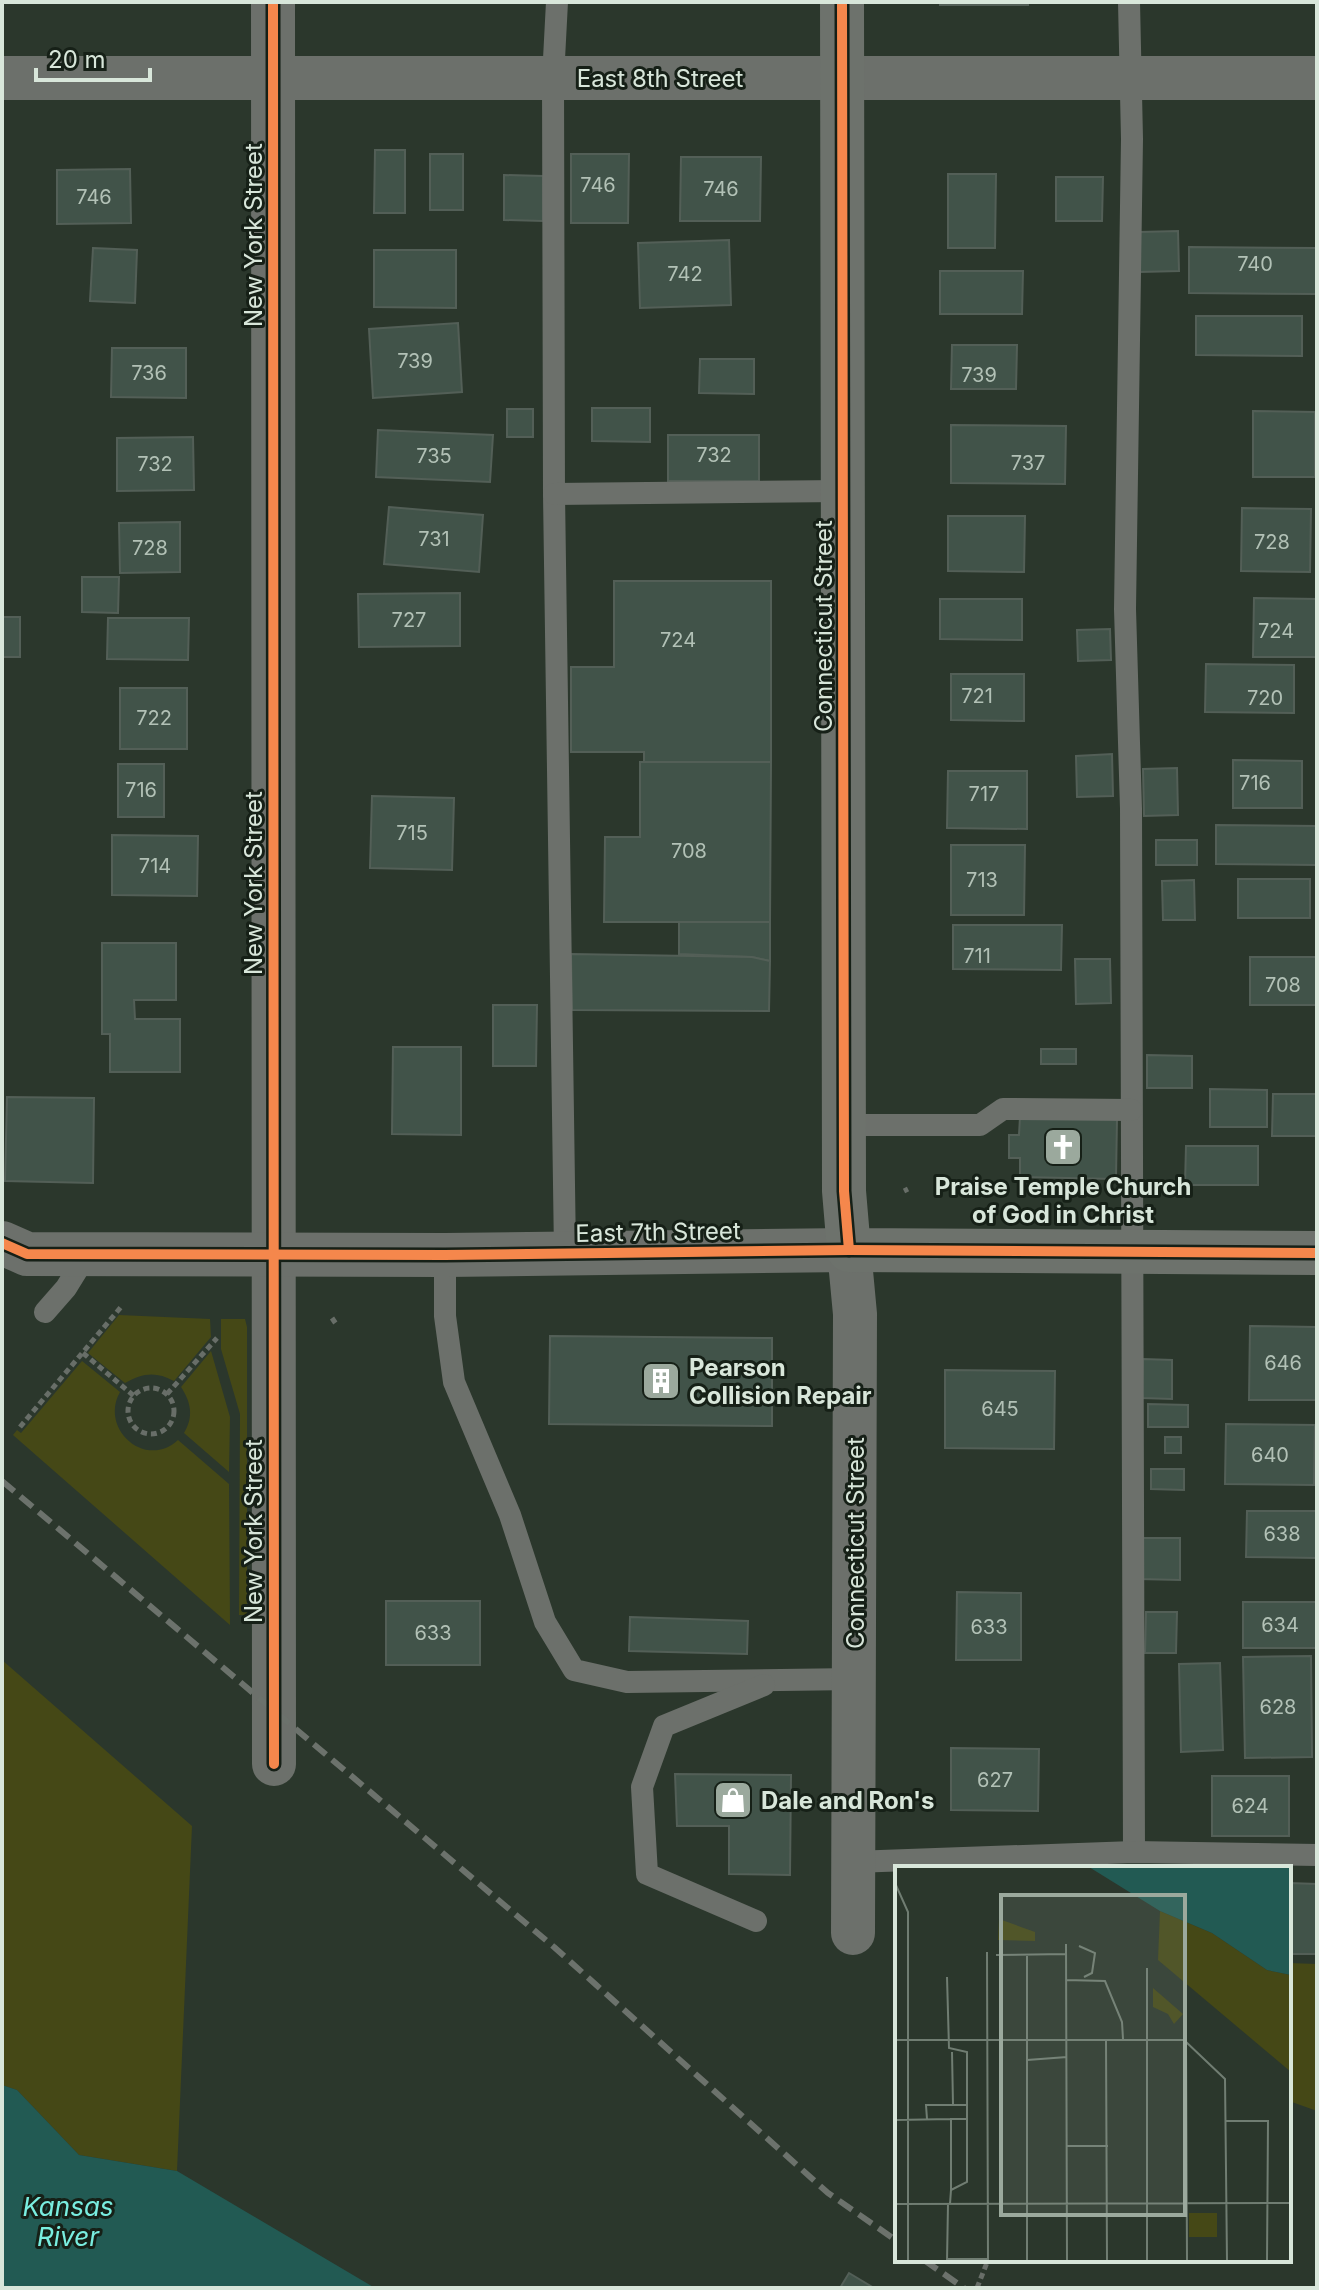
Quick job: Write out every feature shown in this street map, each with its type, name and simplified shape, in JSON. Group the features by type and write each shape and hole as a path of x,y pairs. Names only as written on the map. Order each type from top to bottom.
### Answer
{"street":[{"name":"New York Street","path":"273,2 274,1764"},
{"name":"Connecticut Street","path":"842,2 844,1191 855,1314 853,1933"},
{"name":"East 8th Street","path":"2,78 1317,78"},
{"name":"East 7th Street","path":"2,1243 27,1254 445,1255 849,1250 1317,1253"}],"lane":[{"path":"557,2 553,78 554,494 565,1253"},
{"path":"1129,2 1131,78 1125,609 1131,809 1134,1852"},
{"path":"554,494 843,491"},
{"path":"844,1125 980,1125 1003,1109 1131,1110"},
{"path":"45,1312 66,1288 87,1254"},
{"path":"445,1255 445,1316 454,1382 510,1515 545,1622 574,1670 627,1682 855,1679"},
{"path":"756,1921 647,1874 642,1787 664,1726 777,1679"},
{"path":"853,1862 1134,1852 1317,1855"}],"path":[{"path":"20,1427 121,1307"},
{"path":"167,1394 217,1338"},
{"path":"82,1353 134,1396"},
{"path":"153,1387 167,1394 172,1400 175,1416 167,1429 154,1434 140,1431 130,1421 128,1405 134,1396 144,1388 153,1387"},
{"path":"977,2288 987,2262"}],"green space":[{"path":"119,1315 210,1319 211,1337 174,1381 149,1374 125,1383 88,1353"},
{"path":"221,1319 245,1319 247,1327 247,1615 239,1615 240,1414 221,1349"},
{"path":"211,1351 230,1417 229,1472 184,1433 190,1410 181,1387"},
{"path":"82,1361 120,1392 115,1406 116,1419 129,1441 140,1448 152,1450 165,1448 178,1440 229,1484 230,1625 13,1435 17,1430 21,1433"},
{"path":"2,1660 192,1826 177,2171 79,2155 17,2090 2,2085"},
{"path":"1291,1963 1317,1964 1317,2111 1291,2102"}],"water":[{"name":"Kansas River","path":"2,2085 17,2090 79,2155 177,2171 375,2288 2,2288"}],"building":[{"path":"940,2 1028,2 1028,5 940,5"},
{"path":"375,150 405,150 405,213 374,213"},
{"path":"430,154 463,154 463,210 430,210"},
{"path":"571,154 629,154 628,223 571,223"},
{"path":"681,157 761,157 760,221 680,221"},
{"path":"130,169 131,223 57,224 57,170"},
{"path":"948,174 996,174 995,248 948,248"},
{"path":"504,175 543,176 543,221 504,220"},
{"path":"1056,177 1103,177 1102,221 1056,221"},
{"path":"1178,231 1179,271 1140,272 1140,232"},
{"path":"729,240 731,305 640,308 638,243"},
{"path":"1189,247 1317,248 1317,294 1189,293"},
{"path":"93,248 137,250 135,303 90,301"},
{"path":"374,250 456,250 456,308 374,307"},
{"path":"940,271 1023,271 1022,314 940,314"},
{"path":"1196,316 1302,316 1302,356 1196,355"},
{"path":"458,323 462,392 373,398 369,329"},
{"path":"952,345 1017,345 1016,389 951,389"},
{"path":"112,348 186,348 186,398 111,397"},
{"path":"700,359 754,359 754,394 699,393"},
{"path":"592,408 650,408 650,442 592,441"},
{"path":"507,409 533,409 533,437 507,437"},
{"path":"1253,411 1315,412 1315,477 1253,477"},
{"path":"951,425 1066,426 1065,484 951,483"},
{"path":"378,430 493,435 490,482 376,477"},
{"path":"668,435 759,435 759,481 668,481"},
{"path":"193,437 194,490 117,491 117,438"},
{"path":"389,507 483,515 479,572 384,564"},
{"path":"1242,508 1311,509 1310,572 1241,571"},
{"path":"948,516 1025,516 1024,572 948,571"},
{"path":"180,522 180,572 120,573 119,523"},
{"path":"82,577 119,577 118,613 82,612"},
{"path":"614,581 771,581 771,762 644,762 644,752 571,752 571,667 614,667"},
{"path":"460,593 460,646 359,647 358,594"},
{"path":"1254,598 1317,599 1317,657 1253,657"},
{"path":"940,599 1022,599 1022,640 940,639"},
{"path":"2,617 20,617 20,657 2,657"},
{"path":"108,618 189,618 188,660 107,659"},
{"path":"1110,629 1111,660 1078,661 1077,630"},
{"path":"1206,664 1294,665 1294,713 1205,712"},
{"path":"951,674 1024,674 1024,721 951,720"},
{"path":"120,688 187,688 187,749 120,749"},
{"path":"1112,754 1113,796 1077,797 1076,756"},
{"path":"1233,760 1302,761 1302,808 1233,808"},
{"path":"640,762 771,762 770,922 604,922 605,837 640,837"},
{"path":"118,764 164,764 164,817 118,817"},
{"path":"1177,768 1178,815 1144,816 1143,769"},
{"path":"948,771 1027,771 1027,829 947,828"},
{"path":"372,796 454,798 452,870 370,868"},
{"path":"1216,825 1317,826 1316,865 1216,864"},
{"path":"112,835 198,836 197,896 112,895"},
{"path":"1156,840 1197,840 1197,865 1156,865"},
{"path":"951,845 1025,845 1024,915 951,915"},
{"path":"1238,879 1310,879 1310,918 1238,918"},
{"path":"1194,880 1195,920 1163,920 1162,881"},
{"path":"679,922 770,922 770,961 752,957 679,954"},
{"path":"953,925 1062,925 1061,970 953,969"},
{"path":"102,943 176,943 176,1000 134,1000 135,1019 180,1019 180,1072 110,1072 110,1034 102,1034"},
{"path":"571,954 752,957 770,961 769,1011 572,1010"},
{"path":"1250,957 1317,957 1317,1005 1250,1005"},
{"path":"1075,959 1110,959 1111,1003 1076,1004"},
{"path":"493,1005 537,1005 536,1066 493,1066"},
{"path":"393,1047 461,1047 461,1135 392,1134"},
{"path":"1041,1049 1076,1049 1076,1064 1041,1064"},
{"path":"1147,1055 1192,1056 1192,1088 1147,1088"},
{"path":"1210,1089 1267,1090 1267,1127 1210,1127"},
{"path":"1273,1094 1317,1094 1317,1136 1272,1136"},
{"path":"7,1097 94,1098 93,1183 5,1181"},
{"name":"Praise Temple Church of God in Christ","path":"1020,1117 1117,1118 1116,1179 1020,1177 1020,1158 1009,1158 1009,1135 1019,1135"},
{"path":"1186,1146 1258,1146 1258,1185 1185,1185"},
{"path":"1250,1326 1317,1327 1317,1400 1249,1400"},
{"name":"Pearson Collision Repair","path":"550,1336 772,1338 772,1426 549,1424"},
{"path":"1143,1359 1172,1360 1172,1399 1142,1398"},
{"path":"945,1370 1055,1371 1054,1449 945,1448"},
{"path":"1148,1404 1188,1405 1188,1427 1148,1427"},
{"path":"1226,1424 1315,1425 1314,1485 1225,1484"},
{"path":"1165,1437 1181,1437 1181,1453 1165,1453"},
{"path":"1151,1469 1184,1469 1184,1490 1151,1489"},
{"path":"1247,1511 1317,1511 1317,1558 1246,1557"},
{"path":"1140,1538 1180,1538 1180,1580 1139,1579"},
{"path":"957,1592 1021,1593 1021,1660 956,1660"},
{"path":"386,1601 480,1601 480,1665 386,1665"},
{"path":"1243,1602 1317,1602 1317,1648 1243,1648"},
{"path":"1146,1612 1177,1612 1176,1653 1145,1653"},
{"path":"630,1617 748,1621 747,1654 629,1651"},
{"path":"1311,1656 1312,1757 1245,1758 1243,1657"},
{"path":"1220,1663 1223,1750 1181,1752 1179,1664"},
{"path":"951,1748 1039,1749 1038,1811 951,1810"},
{"name":"Dale and Ron's","path":"675,1774 791,1775 790,1875 729,1874 729,1826 677,1826"},
{"path":"1212,1776 1289,1776 1289,1836 1212,1836"},
{"path":"1291,1883 1317,1884 1317,1954 1291,1954"},
{"path":"849,2273 874,2288 840,2288"}],"railway":[{"path":"2,1481 554,1947 828,2193 895,2240"},
{"path":"927,2262 964,2288"}],"cycle path":[{"path":"273,2 274,1764"},
{"path":"842,2 844,1191 849,1250"},
{"path":"2,1243 27,1254 445,1255 849,1250 1317,1253"}],"place":[{"name":"Praise Temple Church of God in Christ","path":"1063,1147"},
{"name":"Pearson Collision Repair","path":"661,1381"},
{"name":"Dale and Ron's","path":"733,1800"}]}
